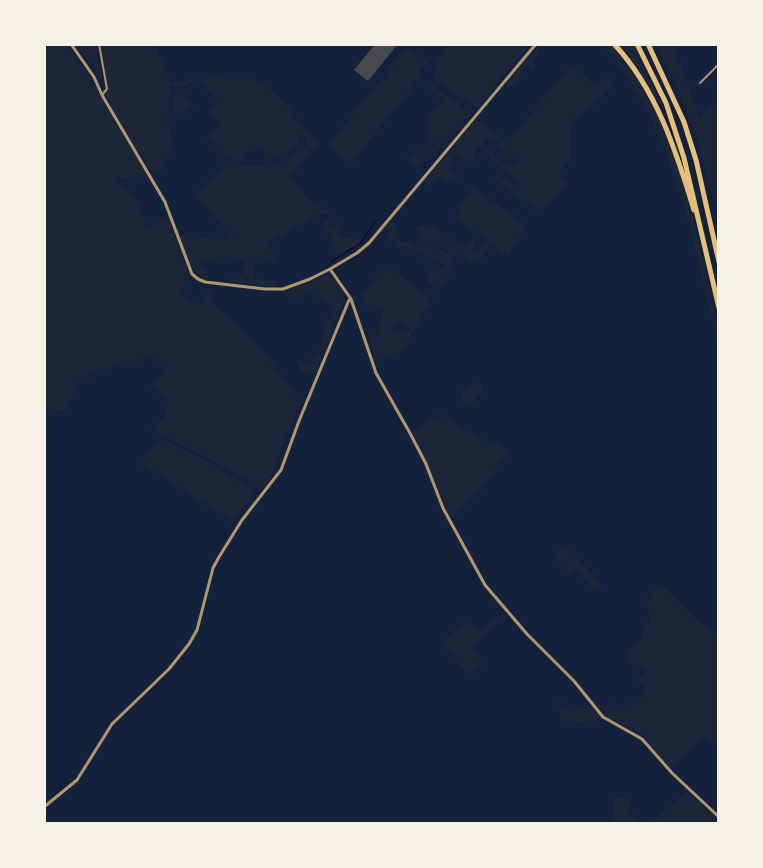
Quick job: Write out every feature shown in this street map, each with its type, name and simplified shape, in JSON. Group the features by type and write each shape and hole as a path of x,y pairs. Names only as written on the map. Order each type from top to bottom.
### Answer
{"highway":[{"path":"614,44 649,93 672,141 702,233"},
{"path":"637,44 666,103 680,145 719,308"},
{"path":"648,44 672,92 688,135 700,174 719,262"}],"street":[{"path":"71,44 94,77 165,202 189,266 198,279 283,289 330,269 369,243 536,44"},
{"path":"99,44 107,89 102,95"},
{"path":"700,83 719,64"},
{"path":"330,269 351,299 376,373 426,464 443,508 485,585 603,717 642,739 672,773 719,817"},
{"path":"44,807 77,780 112,724 169,669 189,644 197,630 213,568 242,520 281,470 351,299"}],"shaded area":[{"path":"44,44 66,44 77,58 148,177 116,178 135,198 148,227 166,216 189,276 182,289 185,297 200,305 210,287 214,304 267,356 301,402 267,486 242,478 151,430 165,416 169,403 151,386 166,371 152,356 99,371 77,383 67,410 44,411"},
{"path":"76,44 95,44 101,79 98,74"},
{"path":"102,44 155,44 170,82 214,76 257,82 287,105 318,144 289,177 310,201 329,210 328,213 317,215 268,243 275,260 264,264 254,262 254,279 276,281 278,286 228,282 231,277 243,274 244,263 227,256 200,265 208,281 192,268 178,235 235,241 196,194 228,163 258,166 276,162 283,168 297,151 304,149 307,144 305,135 300,135 296,146 288,154 277,159 265,160 264,150 244,152 244,161 230,159 206,138 220,123 209,110 218,101 198,80 180,87 170,84 167,122 174,143 163,167 157,174 153,173 107,98 99,48"},
{"path":"448,44 529,44 477,108 434,80 435,66"},
{"path":"602,44 608,44 633,74 653,107 669,143 693,219 719,333 719,353 688,217 666,151 635,89"},
{"path":"617,44 632,44 658,96 654,97"},
{"path":"654,44 681,46 676,51 699,116 719,100 719,221 696,134 674,80"},
{"path":"539,45 533,64 535,68 526,68 518,75 520,80 507,88 505,86"},
{"path":"408,47 428,62 420,72 423,75 350,164 328,145"},
{"path":"572,65 596,86 604,76 616,85 571,122 569,162 559,171 567,184 540,212 493,178 498,174 522,186 477,147 472,162 464,161 456,154 449,163 448,170 459,177 454,182 450,183 442,176 428,186 423,183 478,118 508,142","holes":["486,139 510,154 516,161 514,166 487,149 483,144"]},
{"path":"427,84 472,114 442,148 429,140 428,116 443,100"},
{"path":"181,92 193,107 178,117 174,114 173,101 176,94"},
{"path":"418,148 438,152 430,161 424,157 416,167 407,159"},
{"path":"473,187 527,226 508,255 493,245 475,264 458,254 447,283 437,290 425,274 433,269 443,269 443,264 397,248 394,241 387,239 388,224 390,221 395,223 397,240 407,241 419,248 434,250 436,247 448,252 437,243 424,240 418,226 436,228 441,235 465,246 471,240 475,242 474,249 480,250 488,241 454,216"},
{"path":"325,218 332,227 340,223 336,230 342,236 361,238 363,243 339,259 324,225"},
{"path":"380,269 396,271 433,300 413,331 399,322 395,326 394,331 412,332 403,350 376,362 368,335 378,332 383,309 369,312 361,294 373,284"},
{"path":"323,276 332,278 338,284 344,301 315,373 301,372 297,360 307,364 319,351 325,324 335,307 315,295 304,293 295,300 280,292"},
{"path":"476,382 483,390 466,408 461,401 463,391"},
{"path":"441,414 488,443 498,443 504,447 506,454 485,485 451,519 412,431"},
{"path":"160,439 206,460 255,492 234,522 141,463"},
{"path":"565,544 601,585 595,591 575,568 569,573 552,556"},
{"path":"661,584 712,634 719,628 719,747 702,736 670,769 644,736 611,718 596,704 607,705 609,702 609,709 617,710 642,698 645,686 635,681 646,672 629,661 629,653 641,639 642,628 647,621 650,627 648,598"},
{"path":"498,616 496,624 472,648 483,663 469,677 442,642 467,620 479,633"},
{"path":"559,703 574,710 581,704 588,705 601,718 561,724"},
{"path":"687,791 712,815 712,822 719,816 719,824 649,824"},
{"path":"630,797 630,811 641,824 613,824 613,798"}],"building":[{"path":"375,44 398,44 368,81 354,70"}],"waterway":[{"path":"331,262 361,243 375,222"}]}
